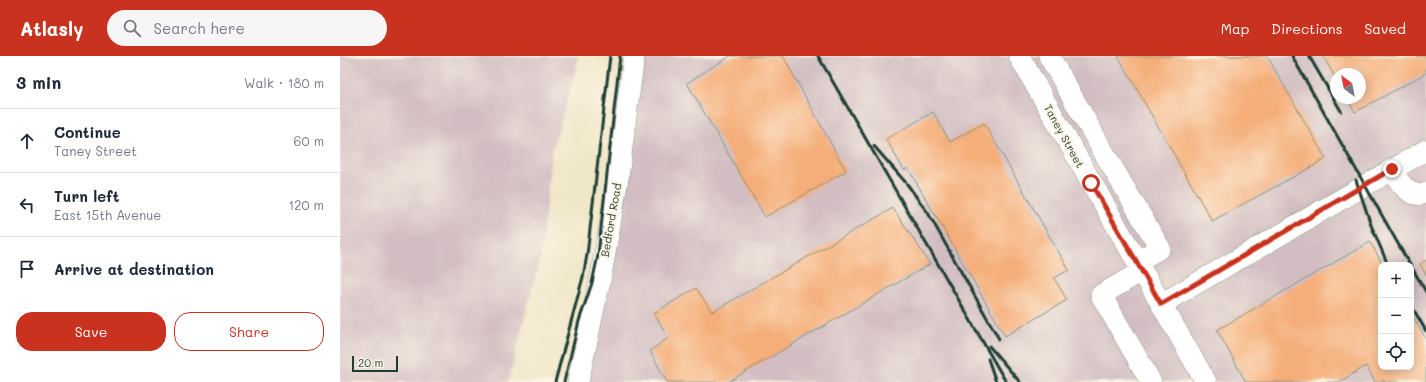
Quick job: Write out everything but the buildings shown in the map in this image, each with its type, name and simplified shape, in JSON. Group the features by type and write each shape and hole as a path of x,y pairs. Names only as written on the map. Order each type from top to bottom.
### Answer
{"street":[{"name":"Bedford Road","path":"578,382 601,276 614,199 634,56"},
{"name":"Taney Street","path":"1019,56 1206,382"},
{"path":"1031,78 1052,60 1127,193 1160,248 1140,266 1100,295 1151,382"},
{"path":"1042,95 1064,82"},
{"path":"1054,116 1076,104"},
{"path":"1161,304 1426,150"},
{"path":"1392,169 1399,182 1410,192 1424,195 1426,194"},
{"path":"1091,183 1114,170"},
{"path":"1105,206 1127,193"}],"shaded area":[{"path":"340,56 578,56 576,70 552,150 540,259 508,382 340,382"},
{"path":"633,56 1426,56 1426,382 577,382"}],"railway":[{"path":"555,382 583,277 587,255 610,56"},
{"path":"564,382 579,321 592,283 598,255 620,56"},
{"path":"818,56 1006,382"},
{"path":"1292,56 1408,262"},
{"path":"1309,56 1341,111"},
{"path":"874,146 907,184 928,213 999,339"},
{"path":"1356,180 1371,225 1387,262"},
{"path":"1414,271 1426,292"},
{"path":"1414,310 1426,331"},
{"path":"989,346 1020,382"},
{"path":"988,359 996,382"}],"route":[{"path":"1091,183 1161,304 1392,169"}]}
